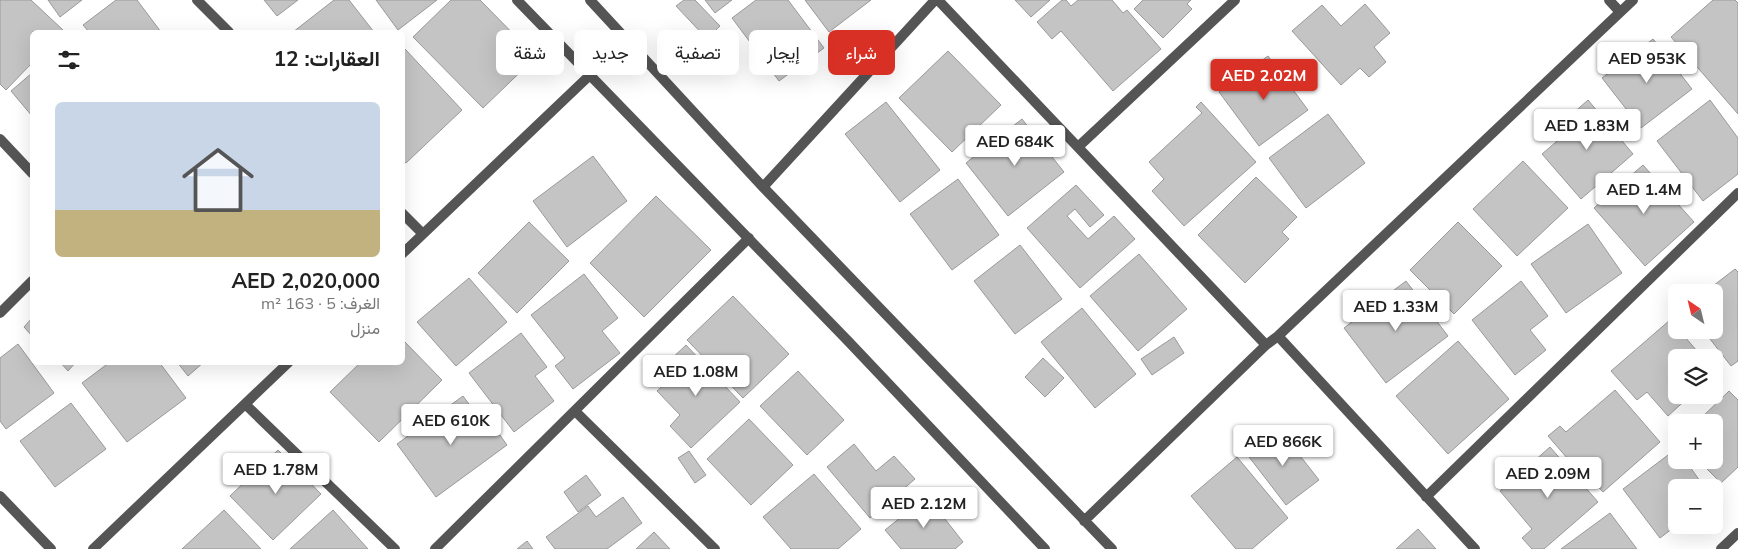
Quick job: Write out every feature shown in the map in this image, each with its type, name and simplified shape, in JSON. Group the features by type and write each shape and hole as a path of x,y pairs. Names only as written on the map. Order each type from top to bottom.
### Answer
{"street":[{"path":"197,0 227,30"},
{"path":"517,0 574,59"},
{"path":"590,0 763,187 1112,549"},
{"path":"763,187 937,0 1266,345"},
{"path":"1078,147 1236,0"},
{"path":"1609,0 1620,12"},
{"path":"1084,521 1266,345 1278,336 1633,0"},
{"path":"405,251 590,75 749,238 1045,549"},
{"path":"0,139 30,171"},
{"path":"1426,497 1738,193"},
{"path":"405,216 423,234"},
{"path":"435,549 749,238"},
{"path":"0,313 30,283"},
{"path":"1278,336 1475,549"},
{"path":"93,549 286,365"},
{"path":"245,404 395,549"},
{"path":"575,411 715,549"},
{"path":"0,496 51,549"},
{"path":"1721,549 1738,533"}],"building":[{"path":"0,0 31,0 63,30 30,30 30,65 6,90 0,84"},
{"path":"48,0 82,0 60,17"},
{"path":"116,0 137,0 160,30 87,30 83,25"},
{"path":"264,0 298,0 277,16"},
{"path":"334,0 349,0 372,30 296,30"},
{"path":"376,0 437,0 398,30"},
{"path":"451,0 480,0 509,30 496,30 496,75 517,75 483,108 413,37"},
{"path":"684,0 695,0 720,26 716,30 699,30 676,6"},
{"path":"705,0 732,0 715,13"},
{"path":"756,0 788,0 810,30 749,30 749,41 732,18"},
{"path":"805,0 871,0 832,30 828,31"},
{"path":"1015,0 1050,0 1031,17"},
{"path":"1062,0 1066,0 1071,6 1078,0 1112,0 1123,13 1127,10 1161,49 1113,91 1061,31 1052,39 1037,22"},
{"path":"1143,0 1191,0 1187,4 1192,9 1163,38 1134,9"},
{"path":"1713,0 1735,0 1738,3 1738,114 1671,37"},
{"path":"1365,4 1390,33 1374,47 1386,62 1369,77 1360,68 1341,85 1292,31 1322,5 1341,26"},
{"path":"1653,39 1692,89 1641,128 1602,78"},
{"path":"818,40 824,48 818,52"},
{"path":"405,49 462,110 405,162"},
{"path":"948,51 1001,105 952,152 899,98"},
{"path":"1268,56 1308,110 1259,146 1219,92"},
{"path":"30,75 30,114 11,91"},
{"path":"775,75 787,75 779,81"},
{"path":"1588,100 1633,154 1581,199 1542,154 1569,131 1562,123"},
{"path":"1710,100 1738,138 1738,174 1703,201 1657,141"},
{"path":"886,102 940,170 900,202 845,134"},
{"path":"1201,102 1256,162 1184,226 1152,191 1164,179 1149,162 1202,113 1196,107"},
{"path":"1328,114 1365,163 1306,208 1269,158"},
{"path":"1022,119 1064,172 1008,216 966,163"},
{"path":"593,156 627,201 567,247 533,201"},
{"path":"1523,161 1568,208 1517,256 1473,209"},
{"path":"1643,165 1694,222 1645,266 1594,208"},
{"path":"1256,177 1297,217 1282,232 1289,239 1245,283 1198,235"},
{"path":"958,179 999,235 952,270 910,214"},
{"path":"1076,185 1104,215 1090,227 1075,209 1067,216 1088,239 1114,216 1135,239 1080,288 1027,228"},
{"path":"656,196 711,250 644,317 590,263"},
{"path":"529,222 569,261 517,313 478,273"},
{"path":"1458,222 1502,266 1454,314 1410,270"},
{"path":"1588,224 1622,273 1566,313 1531,264"},
{"path":"1020,245 1062,299 1015,334 974,281"},
{"path":"1139,254 1187,309 1138,351 1090,296"},
{"path":"1735,269 1738,272 1738,361 1731,366 1723,356 1723,349 1718,349 1710,339 1723,339 1723,284 1715,284"},
{"path":"584,274 618,318 602,331 620,353 573,389 555,366 565,358 531,315"},
{"path":"469,278 507,322 456,366 417,322"},
{"path":"1406,281 1448,336 1386,383 1344,328"},
{"path":"1521,281 1548,316 1530,330 1546,350 1515,375 1472,320"},
{"path":"733,296 789,354 743,398 687,340"},
{"path":"1082,308 1136,374 1095,408 1041,342"},
{"path":"30,320 30,334 24,327"},
{"path":"1668,322 1668,339 1687,339 1695,349 1668,349 1668,404 1681,404 1668,416 1647,392 1637,400 1611,371"},
{"path":"521,333 547,367 535,376 554,401 514,432 469,373"},
{"path":"1174,337 1184,353 1152,375 1141,359"},
{"path":"1458,341 1509,399 1448,454 1396,396"},
{"path":"405,342 442,380 379,442 330,392 358,365 405,365"},
{"path":"18,344 30,360 30,365 33,365 54,393 6,429 0,421 0,358"},
{"path":"686,345 740,402 691,448 670,426 680,415 657,391 677,373 667,363"},
{"path":"1043,358 1064,378 1045,397 1025,377"},
{"path":"63,365 73,365 68,371"},
{"path":"106,365 161,365 186,398 127,442 82,383"},
{"path":"179,365 201,365 188,376"},
{"path":"798,371 844,420 807,455 760,406"},
{"path":"1615,390 1660,442 1603,492 1591,479 1588,482 1548,436 1560,426 1566,432"},
{"path":"1729,391 1738,400 1738,467 1723,481 1723,479 1717,479 1707,469 1723,469 1723,414 1705,414 1716,404 1723,404 1723,397"},
{"path":"463,396 489,431 494,427 507,445 436,497 397,444"},
{"path":"71,403 106,449 55,487 20,441"},
{"path":"749,419 793,465 751,505 707,459"},
{"path":"1279,429 1319,480 1286,505 1246,453"},
{"path":"854,444 876,471 894,456 915,479 870,518 827,467"},
{"path":"1550,447 1598,502 1544,549 1532,549 1522,538 1532,529 1500,491"},
{"path":"278,450 321,494 273,540 230,496"},
{"path":"689,451 706,475 695,483 678,458"},
{"path":"1668,455 1668,469 1691,469 1699,479 1668,479 1668,532 1660,538 1623,489"},
{"path":"1237,457 1288,518 1252,549 1236,549 1191,496"},
{"path":"814,474 861,529 838,549 791,549 763,517"},
{"path":"586,475 601,495 578,512 564,492"},
{"path":"927,496 963,542 955,549 901,549 885,530"},
{"path":"623,497 642,523 607,549 555,549 546,537 588,506 596,517"},
{"path":"224,510 261,549 182,549"},
{"path":"333,510 368,549 290,549"},
{"path":"1610,513 1637,549 1561,549"},
{"path":"1418,529 1436,549 1396,549"},
{"path":"654,532 670,549 636,549"},
{"path":"527,541 533,549 517,549"}]}
